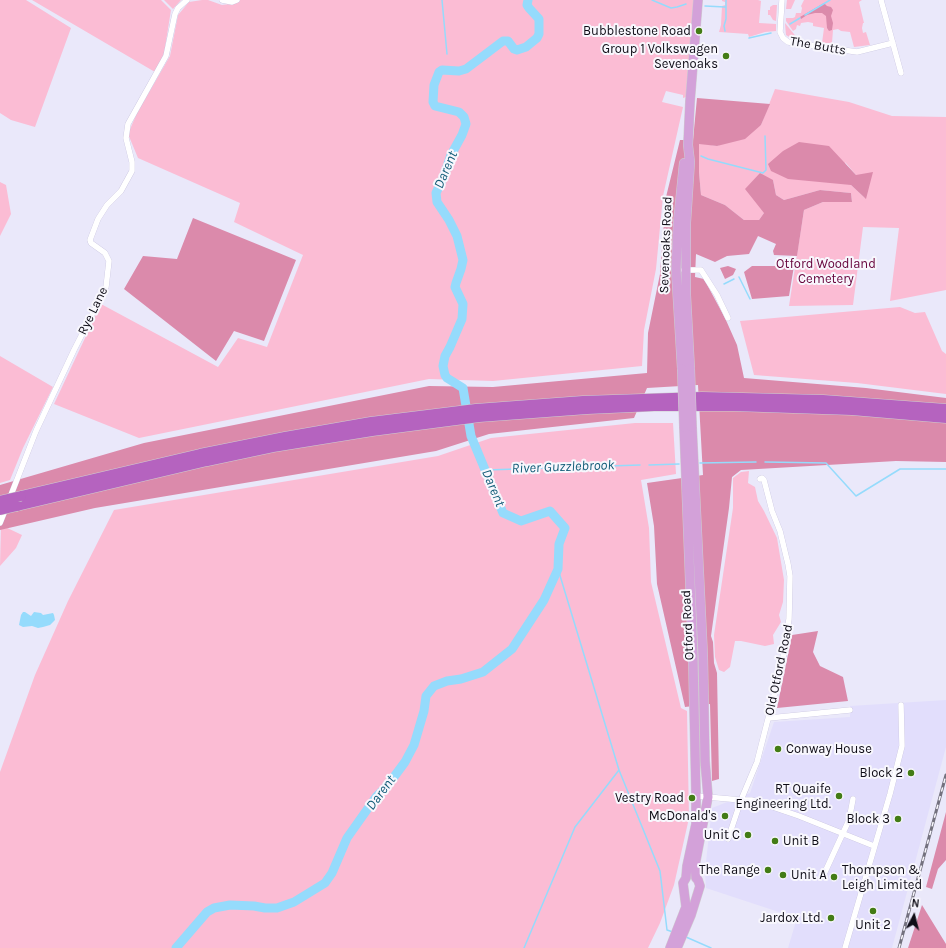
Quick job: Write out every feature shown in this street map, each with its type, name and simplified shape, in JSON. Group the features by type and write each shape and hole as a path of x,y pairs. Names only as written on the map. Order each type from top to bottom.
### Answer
{"highway":[{"path":"0,501 260,441 345,426 616,399 725,397 823,400 946,409"},
{"path":"494,412 554,411 621,407 734,406 852,410 946,418"},
{"path":"0,510 240,454 434,418"}],"main road":[{"name":"Sevenoaks Road","path":"686,369 676,269 683,166 688,145 698,0"},
{"name":"Sevenoaks Road","path":"686,369 686,223 690,162 688,145"},
{"name":"Otford Road","path":"670,948 686,907 683,883 686,878 687,866 696,824 686,369"},
{"name":"Otford Road","path":"677,948 691,915 700,883 696,878 695,865 708,797 705,761 702,656 695,517 688,427"},
{"path":"686,878 696,878"},
{"path":"684,890 688,894 698,891"}],"street":[{"name":"Rye Lane","path":"0,523 36,431 70,356 106,286 109,261 105,253 91,243 90,240 98,219 107,205 121,191 132,171 132,162 127,145 126,129 166,56 175,14 178,8 187,0"},
{"path":"222,0 232,2 237,0"},
{"name":"The Butts","path":"782,0 780,32 783,38 788,42 857,52 893,43"},
{"path":"881,0 901,73"},
{"path":"676,269 701,270 717,295 728,318"},
{"name":"Old Otford Road","path":"728,839 741,800 758,762 787,641 790,576 780,532 772,511 765,483 763,479 760,479"},
{"path":"845,948 890,794 902,746 902,705"},
{"path":"769,718 850,710"},
{"path":"696,796 752,800 799,816 874,846"},
{"path":"825,872 850,820 853,799"}],"shaded area":[{"path":"824,3 833,10 831,16 833,23 832,30 829,31 827,28 826,16 822,13 807,15 801,19 800,17"},
{"path":"697,98 770,104 761,125 745,139 717,146 699,144 701,195 725,205 744,220 759,220 764,213 745,189 760,173 773,180 776,195 784,200 820,190 851,193 852,202 823,202 804,210 797,256 774,255 773,251 776,244 758,236 749,254 727,256 715,262 696,254 695,277 704,279 725,318 737,345 744,378 866,388 946,398 946,462 896,461 741,470 732,477 711,636 713,642 714,663 717,673 719,779 712,781 710,704 685,707 657,584 654,526 647,483 703,475 698,385 647,388 634,418 489,434 436,451 95,508 0,530 0,485 144,443 429,386 493,387 647,373 648,333 660,274 666,197 680,140 693,140"},
{"path":"799,142 829,146 856,175 873,172 866,199 851,185 788,179 771,171 768,164 783,151"},
{"path":"193,218 296,260 264,341 234,331 216,361 124,289 143,256 177,259"},
{"path":"728,266 736,269 733,275 725,279 720,268"},
{"path":"752,266 794,266 789,296 752,299 744,272"},
{"path":"818,631 813,652 820,666 843,677 848,701 777,708 792,635"},
{"path":"946,700 946,747 892,948 788,948 797,918 706,888 705,871 712,808 750,793 774,722 850,717 850,706"},
{"path":"946,812 946,860 938,869 932,889 926,887"},
{"path":"922,905 946,944 946,948 908,948"}],"green space":[{"path":"0,0 26,0 71,28 35,127 11,120 0,113"},
{"path":"32,0 161,0 171,10 164,54 155,72"},
{"path":"164,0 181,0 173,9"},
{"path":"208,0 222,5 237,3 240,0 695,0 686,97 683,98 683,95 666,91 662,102 683,107 663,196 656,269 644,330 642,366 493,381 429,379 139,438 54,404 101,304 218,367 238,338 267,347 303,255 234,222 240,203 138,158 128,134 137,113 170,56 178,15 189,2"},
{"path":"722,0 761,1 759,23 776,24 776,31 765,32 749,37 748,34 719,32 722,6 725,5 725,2"},
{"path":"787,0 795,0 791,9 786,9"},
{"path":"804,0 862,0 859,2 864,23 862,28 863,33 866,32 870,45 854,47 850,32 841,31 838,29 833,30 832,43 822,43 824,28 813,26 813,23 808,22 801,23 800,26 797,25 796,29 793,31 786,21 786,18 793,18 795,17 796,13 801,13 801,6"},
{"path":"777,5 776,21 768,15 768,10 770,10 770,7"},
{"path":"785,23 798,39 791,38 786,35"},
{"name":"Otford Woodland Cemetery","path":"775,89 849,102 892,116 946,117 946,290 890,301 899,228 863,227 853,305 789,306 804,210 823,202 852,202 851,193 820,190 784,200 776,195 773,180 764,213 759,220 744,220 725,205 701,195 699,143 717,146 761,125","holes":["845,162 856,175 865,198 851,185"]},
{"path":"0,182 6,185 11,214 0,236"},
{"path":"900,307 915,313 925,312 942,351 946,354 946,394 857,383 754,375 740,321"},
{"path":"0,356 53,387 23,448 10,480 0,483"},
{"path":"635,423 673,423 676,474 641,480 649,528 651,582 681,708 687,711 689,818 674,885 660,923 648,948 0,948 0,772 35,675 68,601 114,510 438,456 491,438"},
{"path":"749,471 748,483 755,487 758,501 777,538 784,580 783,602 779,615 781,622 773,635 774,644 765,646 735,641 730,667 724,672 719,670 715,657 714,635 733,508 733,478 741,472"},
{"path":"1,525 22,535 16,548 0,566"}],"water":[{"path":"23,612 31,616 34,612 41,613 43,615 53,613 55,620 50,625 43,627 23,627 19,625"}],"waterway":[{"path":"442,0 447,54"},
{"name":"Darent","path":"176,948 207,912 214,908 230,905 277,908 294,902 325,883 332,873 347,838 376,797 388,785 405,762 414,745 424,711 426,696 434,686 447,681 461,679 483,672 512,649 544,600 558,569 559,544 565,528 550,511 521,521 503,513 471,436 463,388 447,378 443,366 445,356 462,319 463,304 455,287 463,260 457,236 449,220 437,202 436,193 451,155 466,124 464,117 459,112 435,106 433,102 434,85 439,72 442,70 459,71 466,69 503,41 508,41 514,49 517,50 526,47 537,38 539,34 539,19 527,5 528,0"},
{"path":"652,0 671,8 686,4"},
{"path":"725,31 726,0"},
{"path":"805,15 830,0"},
{"path":"705,6 725,7"},
{"path":"790,24 800,18"},
{"path":"749,38 771,33"},
{"path":"701,156 763,173 766,170 765,136"},
{"path":"739,277 750,299"},
{"path":"724,284 734,279"},
{"name":"River Guzzlebrook","path":"700,463 756,462"},
{"name":"River Guzzlebrook","path":"765,462 826,463 856,496 900,469 946,469"},
{"name":"River Guzzlebrook","path":"649,465 679,464"},
{"name":"River Guzzlebrook","path":"486,470 640,465"},
{"path":"524,948 575,827 619,770 558,569"},
{"path":"619,770 660,871 667,930 673,932"},
{"path":"686,937 711,948"}],"railway":[{"path":"899,948 946,775"}],"place":[{"name":"Bubblestone Road","path":"699,31"},
{"name":"Group 1 Volkswagen Sevenoaks","path":"726,56"},
{"name":"Conway House","path":"778,749"},
{"name":"Block 2","path":"911,773"},
{"name":"RT Quaife Engineering Ltd.","path":"839,796"},
{"name":"Vestry Road","path":"692,798"},
{"name":"McDonald's","path":"725,816"},
{"name":"Block 3","path":"898,819"},
{"name":"Unit C","path":"748,835"},
{"name":"Unit B","path":"775,841"},
{"name":"The Range","path":"768,870"},
{"name":"Unit A","path":"783,875"},
{"name":"Thompson & Leigh Limited","path":"834,877"},
{"name":"Unit 2","path":"873,911"},
{"name":"Jardox Ltd.","path":"831,918"}]}
